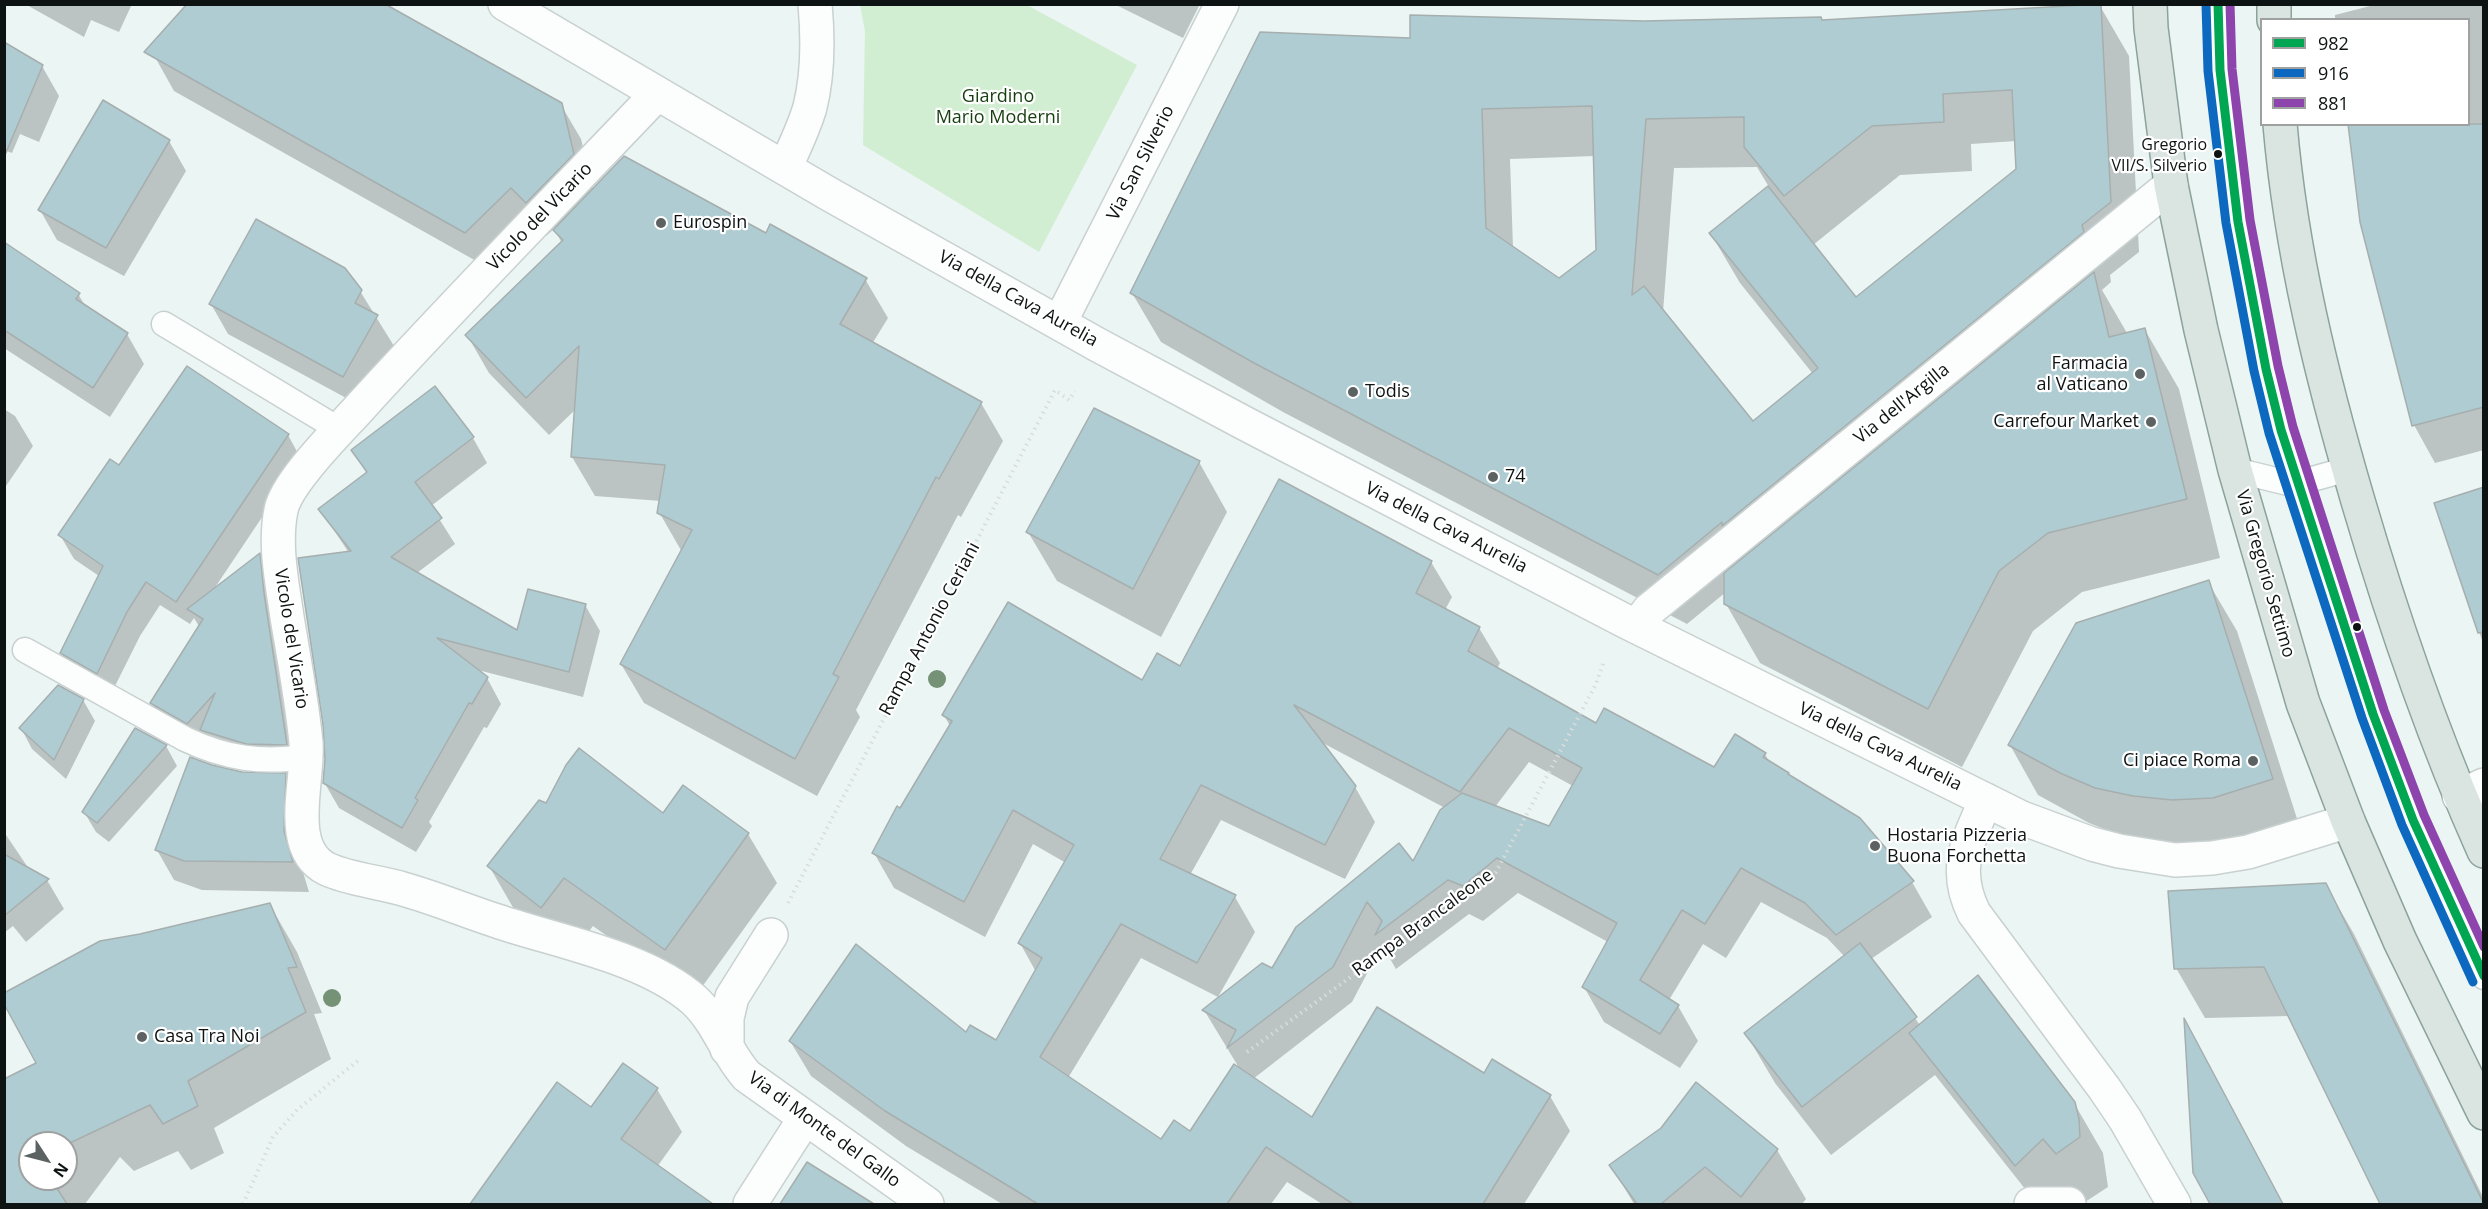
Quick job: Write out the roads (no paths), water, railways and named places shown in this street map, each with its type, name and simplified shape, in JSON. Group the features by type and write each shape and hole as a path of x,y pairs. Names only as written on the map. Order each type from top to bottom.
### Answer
{"main road":[{"name":"Via Gregorio Settimo","path":"2150,4 2171,185 2201,330 2235,470 2303,703 2348,822 2400,941 2484,1113"},
{"path":"2280,126 2292,222 2315,343 2348,469 2386,598 2434,734 2471,791 2484,850"}],"street":[{"name":"Via della Cava Aurelia","path":"505,4 785,168 1246,424 1637,626 2022,818 2092,844 2175,860 2212,858 2248,852 2348,822"},
{"path":"785,168 805,122 813,92 815,4"},
{"name":"Via San Silverio","path":"1060,322 1222,4"},
{"name":"Vicolo del Vicario","path":"657,94 417,345 293,486 282,505 280,516 278,543 280,572 302,708 307,757 302,831 304,843 318,862 329,870 406,890 645,969 693,1000 714,1025 727,1049"},
{"name":"Via dell'Argilla","path":"1637,626 1649,610 2171,185"},
{"path":"1986,800 1965,847 1962,881 1974,913 2115,1104 2174,1204"},
{"path":"727,1049 727,1018 732,998 771,935"},
{"name":"Via di Monte del Gallo","path":"727,1049 747,1076 927,1204"},
{"path":"750,1204 805,1118"},
{"path":"2031,1204 2069,1204"}],"lane":[{"path":"2218,4 2220,70 2238,222 2266,369 2298,483 2373,714 2405,799 2484,977"},
{"path":"164,324 340,430"},
{"path":"2235,470 2276,482 2298,483 2348,469"},
{"path":"25,650 185,740 206,749 235,758 259,760 279,761 307,757"}],"place":[{"name":"Gregorio VII/S. Silverio","path":"2218,154"},
{"name":"Eurospin","path":"661,223"},
{"name":"Farmacia al Vaticano","path":"2140,374"},
{"name":"Todis","path":"1353,392"},
{"name":"Carrefour Market","path":"2151,422"},
{"name":"74","path":"1493,477"},
{"name":"Ci piace Roma","path":"2253,761"},
{"name":"Hostaria Pizzeria Buona Forchetta","path":"1875,846"},
{"name":"Casa Tra Noi","path":"142,1037"}],"park label":[{"name":"Giardino Mario Moderni","path":"998,107"}]}
